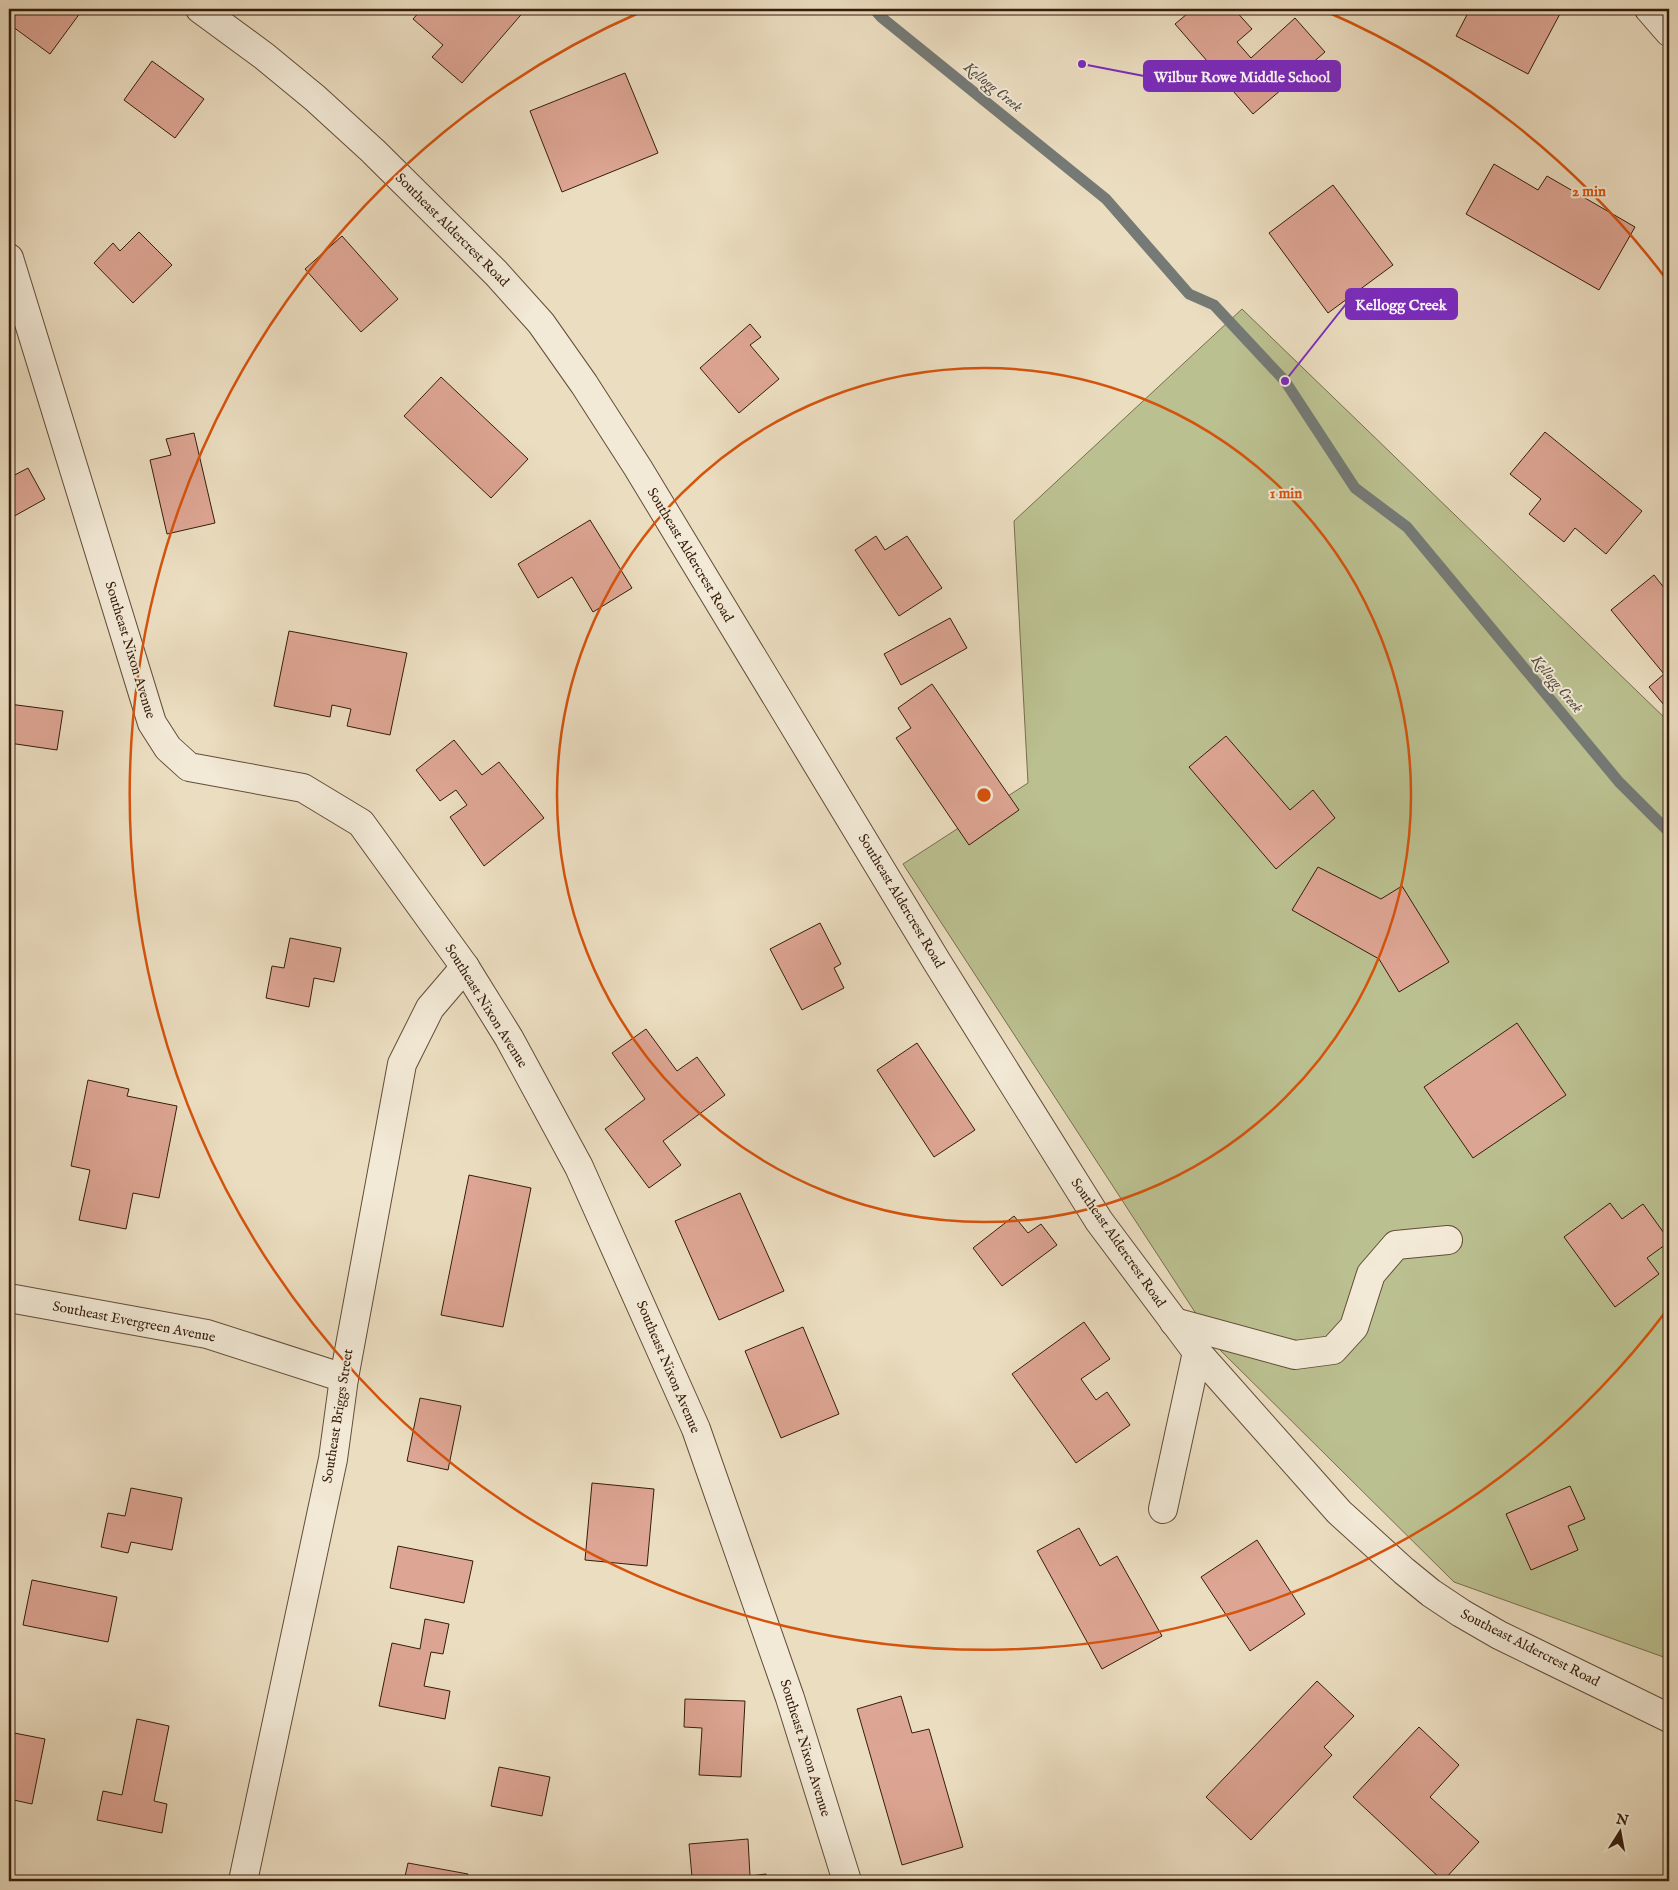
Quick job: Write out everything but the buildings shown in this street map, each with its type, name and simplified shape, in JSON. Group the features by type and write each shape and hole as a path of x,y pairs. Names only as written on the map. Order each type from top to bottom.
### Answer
{"street":[{"name":"Southeast Aldercrest Road","path":"200,9 264,56 316,98 366,144 496,273 541,324 584,384 638,468 932,954 1099,1221 1197,1352 1339,1512 1370,1542 1424,1588 1461,1613 1499,1635 1669,1718"},
{"path":"1648,9 1669,32"},
{"name":"Southeast Nixon Avenue","path":"9,258 152,723 168,748 189,767 303,788 361,823 465,967 509,1038 579,1167 696,1429 790,1698 847,1881"},
{"name":"Southeast Briggs Street","path":"243,1881 333,1459 344,1378 402,1064 430,1008 465,967"},
{"path":"1174,1322 1295,1355 1333,1350 1354,1327 1371,1274 1396,1245 1448,1240"},
{"name":"Southeast Evergreen Avenue","path":"9,1298 207,1334 344,1378"},
{"path":"1163,1509 1197,1352"}],"green space":[{"path":"1242,309 1669,722 1669,1659 1454,1582 1219,1349 903,864 1028,783 1014,521"}],"waterway":[{"name":"Kellogg Creek","path":"874,9 881,17 1106,199 1189,294 1214,305 1285,381 1355,488 1407,527 1619,782 1669,832"}],"place":[{"name":"Wilbur Rowe Middle School","path":"1082,64"},
{"name":"Kellogg Creek","path":"1285,381"}]}
